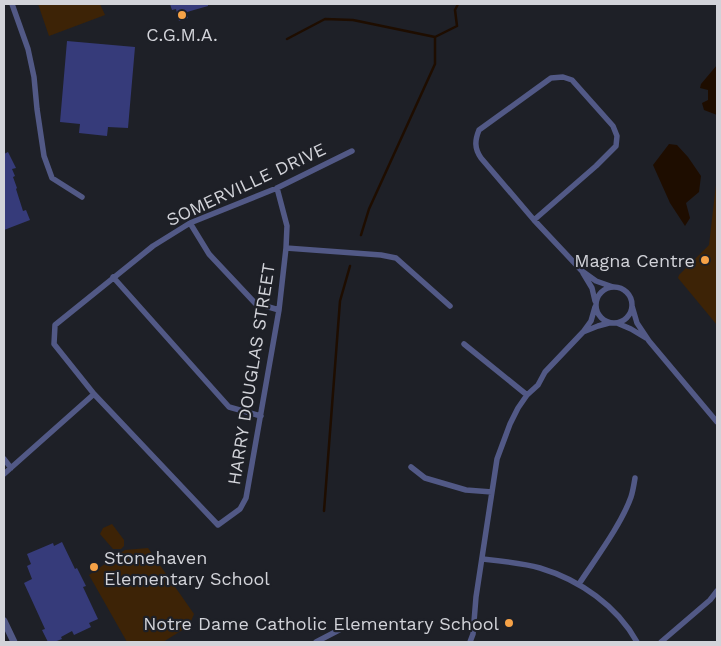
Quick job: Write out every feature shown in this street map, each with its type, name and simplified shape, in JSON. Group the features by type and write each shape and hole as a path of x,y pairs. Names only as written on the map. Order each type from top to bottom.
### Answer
{"street":[{"path":"12,4 28,49 34,77 44,156 52,178 82,197"},
{"path":"534,220 616,146 617,136 613,126 572,80 564,76 551,78 479,130 475,148 534,220 582,271 596,281 622,289 627,293 637,323 717,422"},
{"name":"SOMERVILLE DRIVE","path":"94,394 54,344 56,325 153,246 190,223 276,188 352,151"},
{"name":"HARRY DOUGLAS STREET","path":"94,394 218,525 240,509 246,498 279,310 286,248 287,226 276,188"},
{"path":"190,223 209,254 255,303 279,310"},
{"path":"286,248 380,255 396,258 450,306"},
{"path":"582,271 592,288 596,312 601,318 631,329 649,340"},
{"path":"113,278 229,407 260,416"},
{"path":"470,642 473,634 476,597 497,459 510,424 518,408 527,395 538,385 545,372 591,321 598,296 602,291 613,287"},
{"path":"583,332 626,318 632,306"},
{"path":"464,344 527,395"},
{"path":"4,474 94,394"},
{"path":"4,459 11,468"},
{"path":"411,467 425,478 466,490 492,492"},
{"path":"579,584 628,505 635,478"},
{"path":"483,559 540,568 579,584 622,620 637,642"},
{"path":"661,642 710,600 717,591"},
{"path":"4,621 14,642"},
{"path":"316,642 341,629"}],"shaded area":[{"path":"38,4 100,4 105,15 49,36"},
{"path":"717,65 717,115 704,110 702,103 708,100 708,90 700,88 701,84"},
{"path":"669,144 677,145 701,176 699,192 686,203 690,218 685,226 670,203 653,165"},
{"name":"Magna Centre","path":"717,176 717,325 678,278 709,245"},
{"path":"112,524 124,540 124,546 121,549 113,549 100,534 103,528"},
{"path":"148,548 194,614 189,626 163,642 127,642 89,575 125,550"}],"building":[{"name":"C.G.M.A.","path":"170,4 208,4 208,6 187,12 188,18 179,21 176,9 172,10"},
{"path":"67,41 135,47 128,128 108,127 107,136 79,133 80,124 60,122"},
{"path":"8,152 16,168 12,169 15,176 13,177 23,211 26,210 30,220 4,230 4,154"},
{"path":"62,542 75,569 77,568 86,586 83,587 98,619 89,623 91,627 74,635 72,631 61,637 62,639 48,642 42,630 45,629 24,583 32,579 27,566 31,564 27,554 53,543 54,546"}],"waterway":[{"path":"287,39 325,19 353,20 435,37 457,26 455,10 458,4"},
{"path":"361,235 369,209 435,64 435,37"},
{"path":"324,511 340,301 350,266"}],"place":[{"name":"C.G.M.A.","path":"182,15"},
{"name":"Magna Centre","path":"705,260"},
{"name":"Stonehaven Elementary School","path":"94,567"},
{"name":"Notre Dame Catholic Elementary School","path":"509,623"}]}
